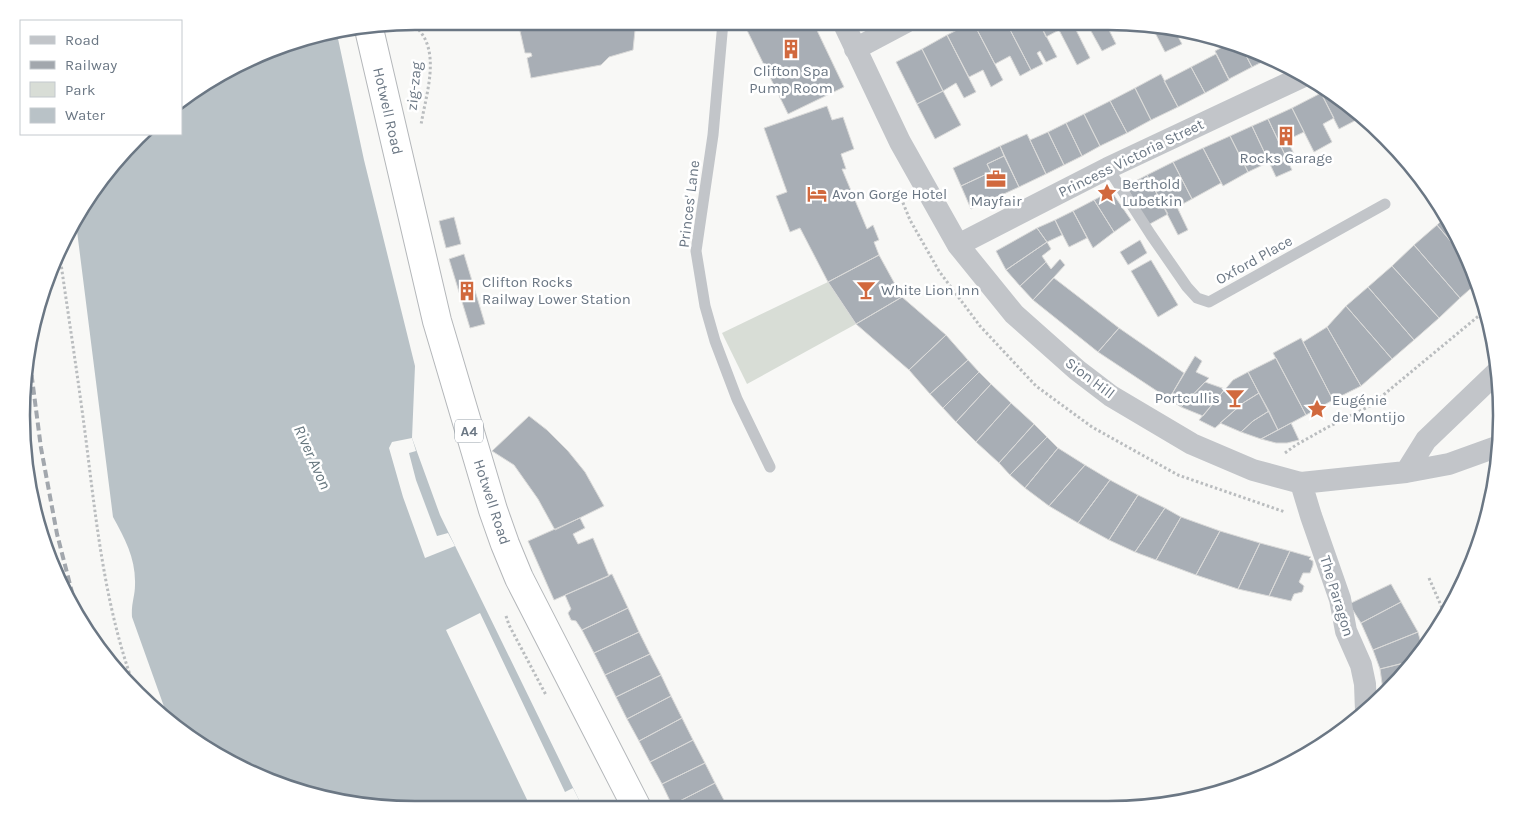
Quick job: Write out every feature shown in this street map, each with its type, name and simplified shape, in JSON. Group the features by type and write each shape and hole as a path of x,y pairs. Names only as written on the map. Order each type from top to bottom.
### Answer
{"highway":[{"name":"Hotwell Road","path":"370,33 437,321 504,544 519,578 633,801"}],"street":[{"name":"Sion Hill","path":"847,30 900,142 958,245 1014,314 1077,370 1111,396 1192,444 1253,470 1301,483 1406,472 1449,464 1491,449"},
{"path":"855,49 891,30"},
{"name":"Princess Victoria Street","path":"958,245 1108,168 1296,80"},
{"path":"1406,472 1426,440 1491,378"},
{"name":"The Paragon","path":"1301,483 1340,599 1346,631 1361,665 1365,684 1366,702"}],"lane":[{"name":"Princes' Lane","path":"721,30 713,135 696,251 705,306 715,341 737,399 770,467"},
{"name":"Oxford Place","path":"1108,168 1187,287 1197,298 1209,302 1384,204"}],"path":[{"name":"zig-zag","path":"418,30 424,37 430,59 429,85 421,128"},
{"path":"61,264 99,542 109,599 130,674"},
{"path":"1278,450 1286,452 1328,427 1370,406 1480,315"},
{"path":"1429,578 1442,607"}],"green space":[{"path":"828,282 856,324 747,384 722,333"}],"water":[{"name":"River Avon","path":"338,38 364,160 415,366 412,438 440,515 580,801 416,801 365,798 340,794 292,781 268,772 201,736 164,708 132,617 135,585 134,566 125,541 113,517 77,232 95,201 110,181 126,161 151,135 182,135 182,109 201,95 268,59 292,50"}],"pier":[{"path":"412,438 416,451 409,453 416,480 437,536 448,533 455,546 425,558 403,497 389,448 392,442"},
{"path":"480,613 565,792 573,788 580,801 528,801 446,630"}],"building":[{"path":"635,30 633,50 609,57 601,65 531,78 527,58 532,56 531,53 525,53 520,31"},
{"name":"Clifton Spa Pump Room","path":"747,30 817,30 844,87 788,114"},
{"path":"957,30 977,30 1003,80 991,87 983,70 969,77 947,35"},
{"path":"977,30 1010,30 1031,70 1020,76 1010,56 995,64"},
{"path":"1010,30 1043,30 1057,57 1046,62 1040,51 1037,53 1043,64 1031,70"},
{"path":"1043,30 1059,30 1046,37"},
{"path":"1059,30 1076,30 1090,58 1077,65"},
{"path":"1090,30 1109,30 1116,44 1102,51"},
{"path":"1155,33 1178,36 1182,44 1165,52"},
{"path":"947,35 976,92 964,98 956,83 943,91 922,49"},
{"path":"1222,47 1246,56 1252,67 1229,79 1215,51"},
{"path":"922,49 943,91 917,104 896,62"},
{"path":"1216,54 1229,80 1205,93 1191,67"},
{"path":"1246,56 1262,62 1252,67"},
{"path":"1191,67 1205,93 1178,107 1164,81"},
{"path":"1161,74 1178,107 1151,120 1135,88"},
{"path":"1135,88 1151,120 1127,133 1110,101"},
{"path":"943,91 961,125 935,139 917,104"},
{"path":"1320,94 1322,95 1334,118 1323,124 1332,142 1314,152 1292,108"},
{"path":"1322,95 1355,121 1339,129"},
{"path":"1110,101 1127,133 1100,146 1084,114"},
{"name":"Avon Gorge Hotel","path":"827,106 832,120 843,117 854,149 841,154 846,169 842,169 867,229 873,225 879,240 874,242 879,255 828,282 800,228 790,232 776,196 787,192 764,128"},
{"name":"Rocks Garage","path":"1292,108 1304,132 1287,140 1295,156 1287,159 1268,119"},
{"path":"1084,114 1100,146 1082,156 1066,123"},
{"path":"1268,119 1292,170 1276,177 1252,126"},
{"path":"1066,123 1082,156 1064,165 1048,132"},
{"path":"1252,126 1269,162 1248,172 1230,136"},
{"path":"1048,132 1064,165 1046,174 1030,140"},
{"path":"1027,134 1046,174 1019,187 1000,146"},
{"path":"1230,136 1248,172 1223,186 1203,148"},
{"path":"1000,146 1004,156 987,164 991,172 961,186 953,168"},
{"path":"1203,148 1221,183 1192,199 1173,162"},
{"name":"Mayfair","path":"1004,156 1019,187 971,209 961,186 991,172 987,164"},
{"path":"1173,162 1192,199 1177,207 1188,230 1178,235 1147,175"},
{"path":"1147,175 1168,214 1148,225 1126,186"},
{"path":"1111,191 1131,220 1114,232 1094,200"},
{"path":"1094,200 1114,232 1093,248 1073,211"},
{"path":"1073,211 1087,238 1069,247 1055,220"},
{"path":"454,217 461,244 446,248 439,221"},
{"path":"1055,220 1062,235 1047,242 1037,228"},
{"path":"1440,222 1451,242 1437,225"},
{"path":"1437,225 1451,242 1471,288 1460,298 1414,245"},
{"path":"1037,228 1047,242 1006,270 996,251"},
{"path":"1140,240 1147,253 1128,265 1120,252"},
{"path":"1047,242 1051,249 1042,256 1046,262 1020,286 1006,270"},
{"path":"1414,245 1460,298 1439,318 1392,266"},
{"name":"Clifton Rocks Railway Lower Station","path":"464,254 485,324 470,328 449,259"},
{"name":"White Lion Inn","path":"879,255 902,297 856,324 828,282"},
{"path":"1060,259 1065,265 1033,300 1020,286 1046,262 1051,269"},
{"path":"1151,260 1178,305 1158,317 1131,271"},
{"path":"1392,266 1439,318 1414,340 1368,287"},
{"path":"1054,278 1119,328 1098,352 1033,300"},
{"path":"1368,287 1414,340 1392,359 1346,306"},
{"path":"902,297 946,335 909,370 856,324"},
{"path":"1346,306 1392,359 1361,386 1327,327"},
{"path":"1327,327 1361,386 1333,400 1303,342"},
{"path":"1119,328 1184,373 1169,399 1098,352"},
{"path":"946,335 968,360 930,394 909,370"},
{"path":"1301,338 1333,400 1306,415 1273,353"},
{"path":"1195,356 1202,361 1196,372 1209,378 1181,407 1169,399"},
{"path":"1276,358 1306,415 1278,430 1248,372"},
{"path":"968,360 979,372 943,408 930,394"},
{"path":"979,372 991,384 956,422 943,408"},
{"name":"Portcullis","path":"1248,372 1259,393 1243,403 1215,428 1199,420 1233,380"},
{"path":"1205,382 1225,389 1203,416 1181,407"},
{"path":"991,384 1011,403 976,442 956,422"},
{"path":"1259,393 1269,411 1253,421 1241,432 1220,423 1243,403"},
{"path":"1011,403 1034,424 999,463 976,442"},
{"path":"1269,411 1278,430 1261,439 1241,432 1253,421"},
{"path":"529,416 547,430 568,451 585,472 604,506 555,530 538,499 514,465 492,451"},
{"path":"1291,423 1299,440 1276,443 1261,439"},
{"path":"1034,424 1047,437 1010,475 999,463"},
{"path":"1047,437 1058,448 1025,488 1010,475"},
{"path":"1058,448 1085,465 1049,506 1025,488"},
{"path":"1085,465 1110,480 1078,523 1049,506"},
{"path":"1110,480 1138,495 1109,540 1078,523"},
{"path":"1138,495 1165,508 1135,552 1109,540"},
{"path":"1165,508 1181,517 1156,560 1135,552"},
{"path":"1181,517 1220,531 1196,575 1156,560"},
{"path":"580,518 585,528 573,534 578,544 593,538 609,576 554,600 528,541"},
{"path":"1220,531 1260,543 1238,589 1196,575"},
{"path":"1260,543 1290,551 1269,596 1238,589"},
{"path":"1290,551 1311,557 1309,559 1313,561 1310,573 1303,573 1299,582 1304,586 1302,592 1294,594 1291,601 1269,596"},
{"path":"612,574 628,608 582,630 576,621 571,620 568,613 571,609 565,595"},
{"path":"1391,584 1401,602 1361,623 1349,604"},
{"path":"1401,602 1418,632 1373,650 1361,623"},
{"path":"628,608 639,632 594,653 582,630"},
{"path":"639,632 650,654 605,675 594,653"},
{"path":"1418,632 1420,640 1402,663 1380,669 1373,650"},
{"path":"650,654 661,675 616,697 605,675"},
{"path":"1402,663 1382,686 1380,669"},
{"path":"661,675 671,696 627,719 616,697"},
{"path":"671,696 682,718 639,741 627,719"},
{"path":"682,718 693,740 650,762 639,741"},
{"path":"693,740 705,763 662,784 650,762"},
{"path":"705,763 715,783 680,801 670,801 662,784"},
{"path":"715,783 724,801 680,801"}],"railway":[{"path":"32,378 41,448 57,534 71,587"}],"place":[{"name":"Clifton Spa Pump Room","path":"791,49"},
{"name":"Rocks Garage","path":"1286,136"},
{"name":"Mayfair","path":"996,179"},
{"name":"Berthold Lubetkin","path":"1107,193"},
{"name":"Avon Gorge Hotel","path":"817,194"},
{"name":"White Lion Inn","path":"866,290"},
{"name":"Clifton Rocks Railway Lower Station","path":"467,291"},
{"name":"Portcullis","path":"1235,398"},
{"name":"Eugénie de Montijo","path":"1317,409"}]}
